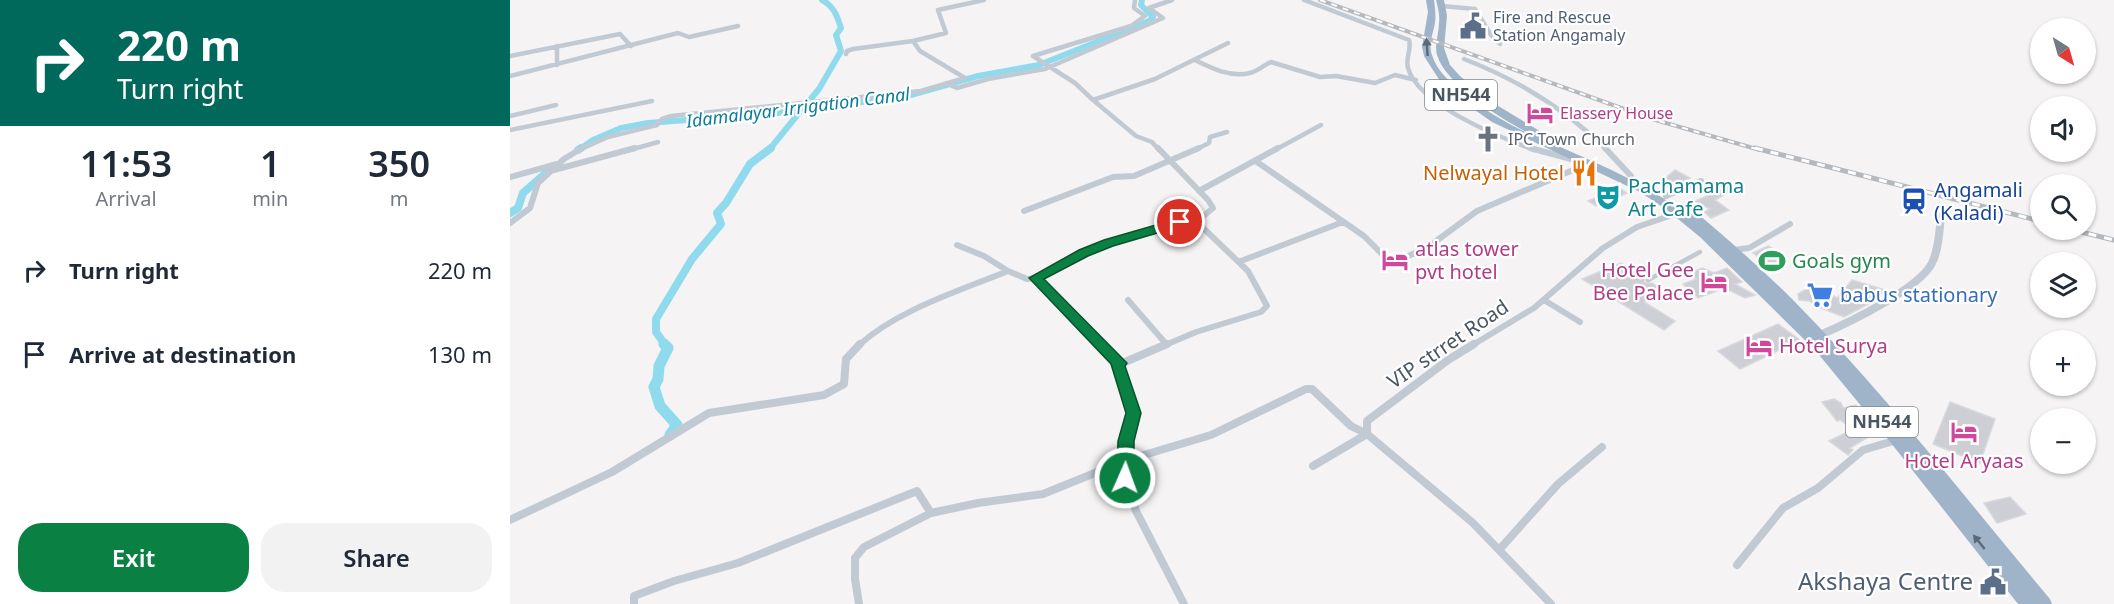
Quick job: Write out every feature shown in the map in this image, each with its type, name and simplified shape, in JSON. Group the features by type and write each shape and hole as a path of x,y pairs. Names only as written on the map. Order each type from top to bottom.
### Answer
{"highway":[{"name":"NH544","path":"1430,0 1433,14 1426,39 1426,54 1443,79 1482,112 1647,192 1729,251 1820,335 2044,604"},
{"name":"NH544","path":"1442,7 1444,30 1440,46 1449,69 1488,103 1533,137 1631,176 1694,215 1818,346 1897,440 2028,604"},
{"path":"1433,14 1442,7"}],"street":[{"path":"846,54 847,51 853,49 913,41 946,33 938,10 984,0"},
{"path":"957,245 984,256 1008,271 1027,279 1035,278 1108,243 1160,227 1201,218 1213,208 1152,142 1136,136 1075,83 1033,56 1117,32 1144,18 1145,16 1134,8 1135,0"},
{"path":"951,86 957,88 988,79 1050,67 1163,18 1149,8 1172,0"},
{"path":"1304,0 1409,40 1412,46 1407,68 1416,80 1451,111 1486,131 1529,149 1587,164"},
{"path":"1442,7 1474,9 1491,35 1500,44"},
{"path":"510,76 678,33 689,37 738,26"},
{"path":"510,56 620,34 631,46"},
{"path":"510,223 529,208 532,204 534,189 551,171 588,145 612,134 672,117 921,91 951,86 965,78 920,51 913,41"},
{"path":"1093,100 1137,87 1227,43"},
{"path":"557,46 557,65"},
{"path":"1464,59 1499,73 1557,106 1618,160 1631,176"},
{"path":"1195,60 1215,69 1243,74 1271,62 1320,77 1336,76 1376,83 1395,75 1416,80"},
{"path":"510,130 652,101"},
{"path":"510,116 556,105"},
{"path":"1199,191 1257,162 1262,155 1293,143 1321,125"},
{"path":"1024,211 1113,177 1134,176 1205,146 1209,143 1210,138 1227,132"},
{"path":"551,171 658,142"},
{"path":"510,177 562,162"},
{"path":"1257,162 1370,240 1390,261 1400,261 1435,243 1483,208 1587,164"},
{"path":"1666,196 1701,181"},
{"name":"VIP strret Road","path":"1367,434 1367,421 1448,360 1544,300 1603,248 1637,227 1678,213"},
{"path":"1820,335 1841,327 1904,290 1923,275 1931,266 1935,254 1941,217"},
{"path":"1119,363 1196,332 1261,312 1267,306 1264,295 1241,261 1200,225 1201,218"},
{"path":"1241,261 1343,222"},
{"path":"1729,251 1749,248 1791,224"},
{"path":"1648,280 1700,252"},
{"path":"510,520 612,472 710,413 824,395 844,384 846,359 878,330 929,303 1008,271"},
{"path":"1035,278 1119,363 1133,413 1126,441 1125,478 1136,511 1184,604"},
{"path":"1128,300 1167,345"},
{"path":"1544,300 1580,322"},
{"path":"859,604 855,579 855,558 859,552 864,547 931,513 978,503 1043,494 1127,460 1211,435 1306,389 1312,389 1351,426 1367,434 1473,523 1549,603"},
{"path":"1313,465 1367,434"},
{"path":"1737,565 1783,508 1818,488 1863,450 1897,440"},
{"path":"1499,550 1558,484 1602,447"},
{"path":"634,604 634,596 674,581 738,563 917,491 931,513"}],"building":[{"path":"1675,170 1690,178 1671,188 1661,182"},
{"path":"1729,187 1731,191 1715,200 1729,210 1711,218 1704,212 1710,209 1695,201"},
{"name":"Pachamama Art Cafe","path":"1619,188 1627,193 1596,206 1588,201"},
{"name":"Goals gym","path":"1768,246 1786,256 1772,267 1753,253"},
{"path":"1621,263 1644,278 1645,283 1652,283 1661,289 1644,302 1675,321 1664,330 1582,279"},
{"name":"Hotel Gee Bee Palace","path":"1702,268 1714,273 1727,268 1742,282 1735,284 1755,295 1745,298 1725,288 1698,298 1683,284 1696,279 1689,274"},
{"path":"1852,280 1885,290 1876,300 1844,317 1816,306 1810,301 1799,300 1798,294 1814,285 1837,298"},
{"name":"Hotel Surya","path":"1778,324 1800,340 1740,369 1718,351"},
{"path":"1834,399 1841,403 1843,408 1856,405 1860,413 1850,417 1873,434 1850,448 1853,450 1848,455 1829,441 1854,429 1840,420 1837,421 1822,402"},
{"name":"Hotel Aryaas","path":"1950,402 1995,419 1980,463 1933,444"},
{"path":"2010,497 2026,514 1997,523 1984,503"}],"waterway":[{"path":"805,106 819,89 841,51 836,35 841,28 838,19 832,8 822,0"},
{"name":"Idamalayar Irrigation Canal","path":"579,150 593,140 621,128 648,123 777,113 907,96 978,76 1039,65 1149,21 1153,17 1141,5 1142,0"},
{"path":"770,149 799,113"},
{"path":"666,346 656,332 656,319 692,259 721,224 717,213 726,203 750,164 770,149"},
{"name":"Idamalayar Irrigation Canal","path":"510,213 518,208 523,193 554,166"},
{"path":"666,346 668,348 659,366 658,379 654,387 660,406 677,425 670,435"}],"railway":[{"path":"1320,0 1652,119 1760,150"},
{"path":"1755,148 2030,218"},
{"path":"2096,236 2114,240"}],"place":[{"name":"Fire and Rescue Station Angamaly","path":"1473,26"},
{"name":"Elassery House","path":"1540,113"},
{"name":"IPC Town Church","path":"1488,139"},
{"name":"Nelwayal Hotel","path":"1584,173"},
{"name":"Pachamama Art Cafe","path":"1608,197"},
{"name":"Angamali (Kaladi)","path":"1914,201"},
{"name":"atlas tower pvt hotel","path":"1395,260"},
{"name":"Goals gym","path":"1772,261"},
{"name":"Hotel Gee Bee Palace","path":"1714,282"},
{"name":"babus stationary","path":"1820,295"},
{"name":"Hotel Surya","path":"1759,346"},
{"name":"Hotel Aryaas","path":"1964,432"},
{"name":"Akshaya Centre","path":"1993,582"}],"route":[{"path":"1125,478 1126,441 1133,413 1119,363 1035,278 1108,243 1180,222"}]}
